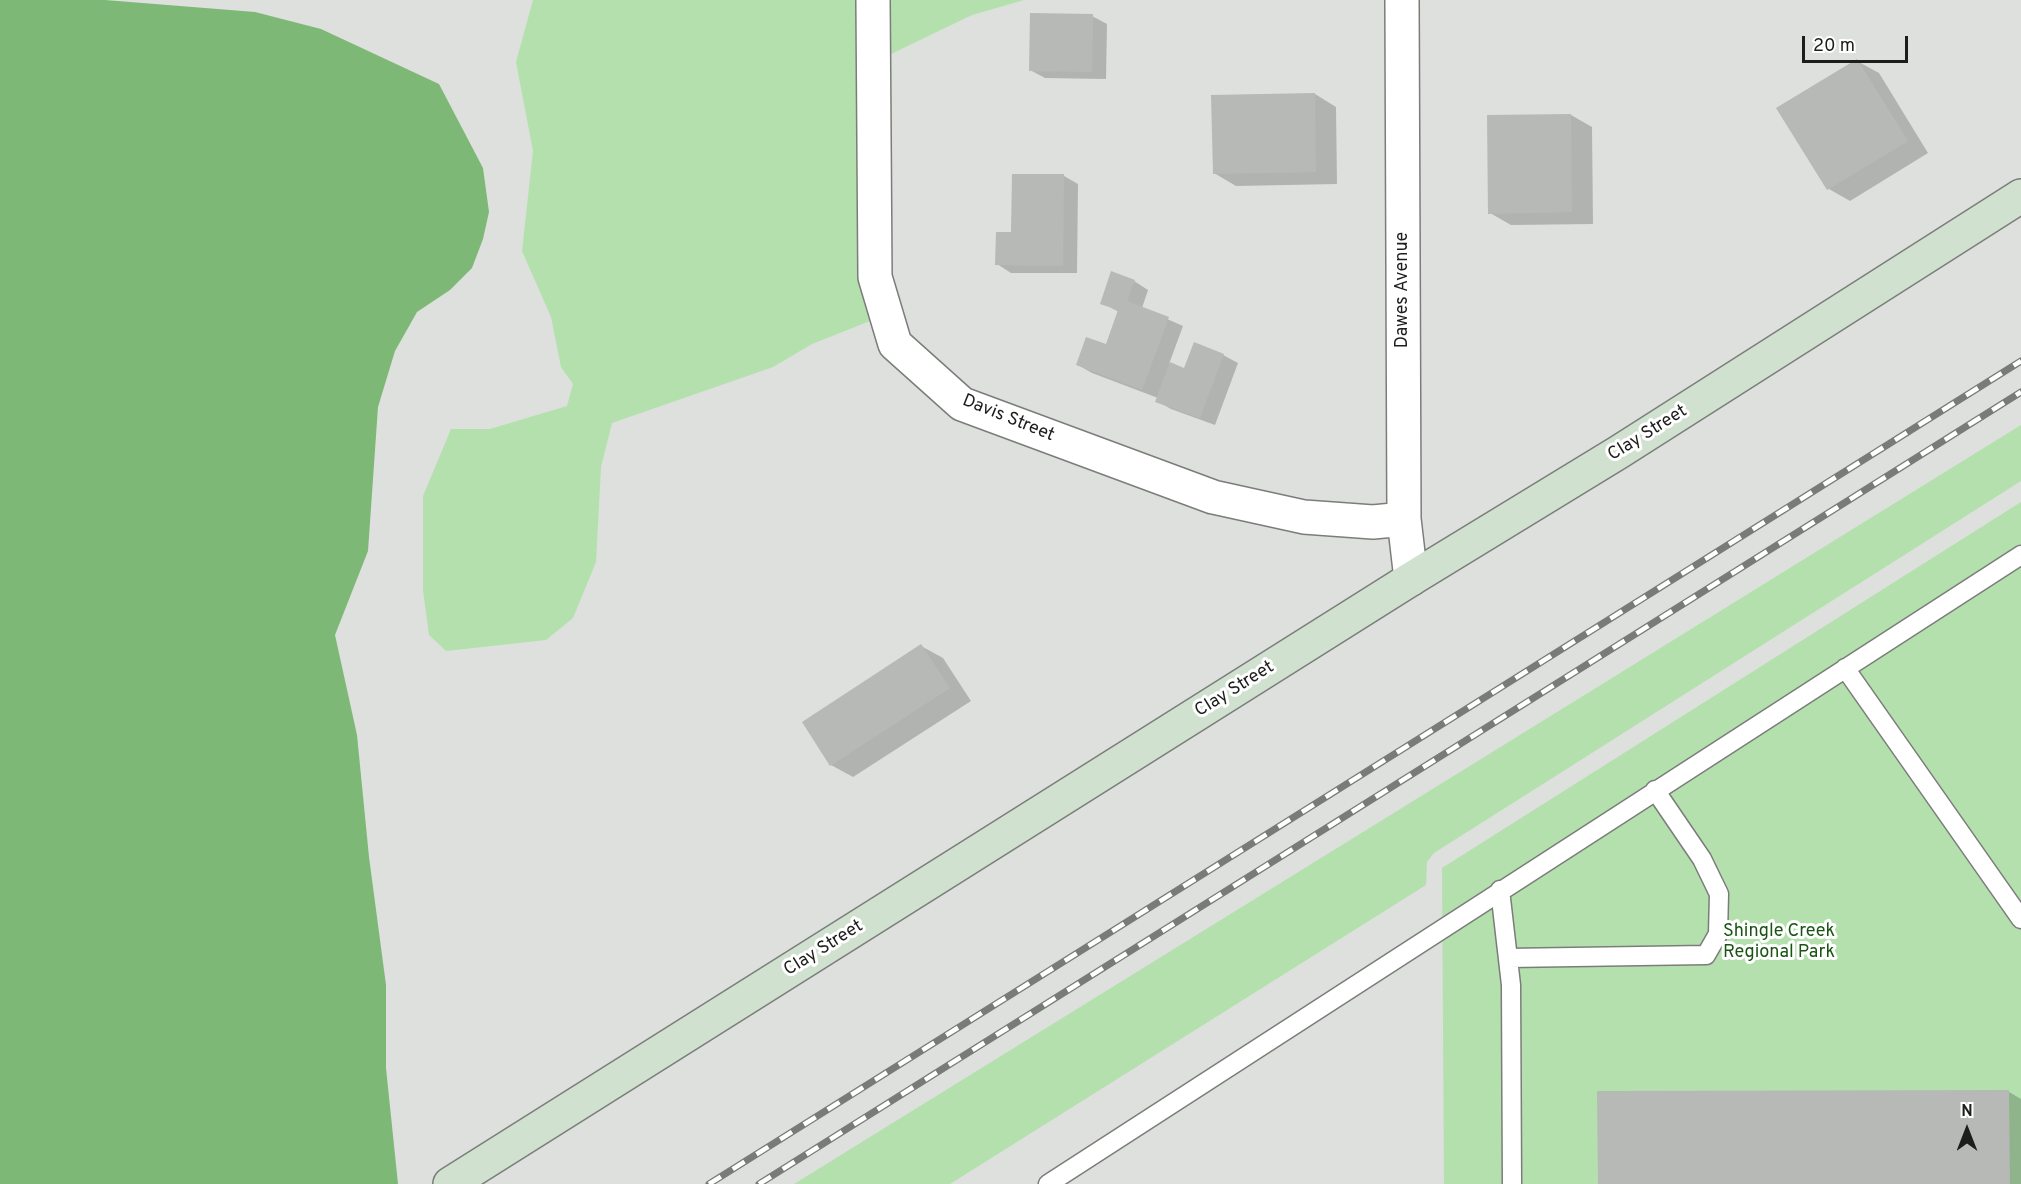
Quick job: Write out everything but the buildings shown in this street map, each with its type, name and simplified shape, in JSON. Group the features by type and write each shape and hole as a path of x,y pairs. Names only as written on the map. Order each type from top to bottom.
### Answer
{"street":[{"name":"Davis Street","path":"873,0 875,276 895,344 962,404 1213,497 1304,517 1373,522 1404,519"},
{"name":"Dawes Avenue","path":"1402,0 1404,519 1411,579"},
{"name":"Clay Street","path":"450,1184 1411,579 1619,452 2021,196"}],"lane":[{"path":"1047,1184 2021,555"},
{"path":"1845,668 2021,920"},
{"path":"1508,958 1706,955 1718,934 1719,894 1702,860 1654,790"},
{"path":"1500,890 1511,985 1512,1184"}],"green space":[{"path":"0,0 105,0 255,12 321,29 439,84 483,168 489,212 483,239 472,268 450,290 417,312 395,351 378,407 368,551 335,635 357,735 369,857 386,985 386,1068 398,1184 0,1184"},
{"path":"533,0 1024,0 972,15 889,55 870,69 862,293 880,317 812,344 773,367 612,423 601,467 596,562 573,618 546,640 446,651 429,635 423,590 423,496 451,429 490,429 567,406 573,384 561,367 551,317 522,251 533,151 516,62"},
{"path":"2021,425 2021,481 1434,853 1427,862 1426,885 950,1184 794,1184"},
{"name":"Shingle Creek Regional Park","path":"2021,502 2021,1184 1444,1184 1442,868"}],"railway":[{"path":"709,1184 2021,361"},
{"path":"759,1184 2021,392"}]}
